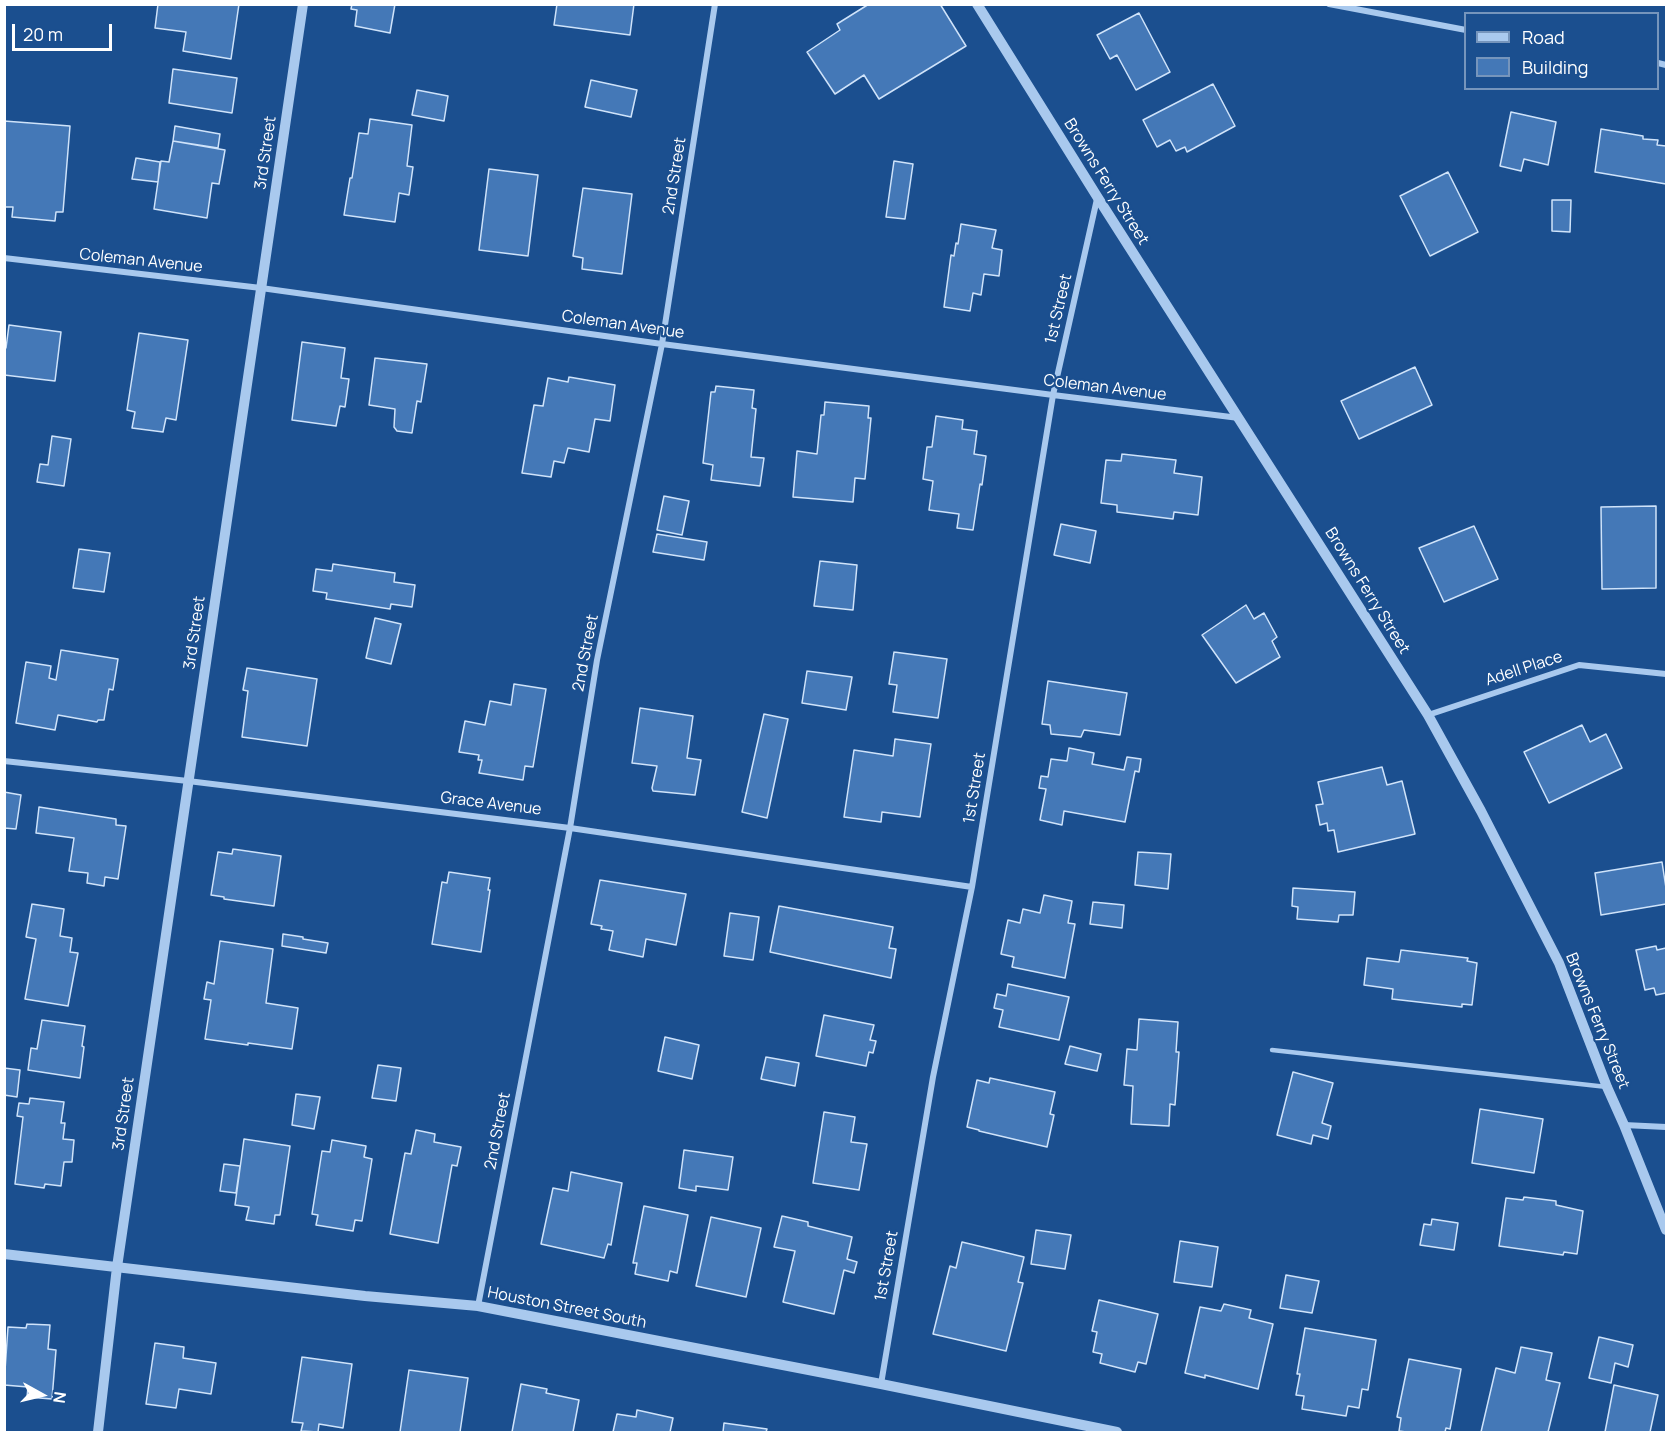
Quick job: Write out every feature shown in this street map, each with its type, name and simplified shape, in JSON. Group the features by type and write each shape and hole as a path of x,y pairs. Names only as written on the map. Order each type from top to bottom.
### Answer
{"street":[{"name":"3rd Street","path":"98,1432 117,1267 303,4"},
{"name":"2nd Street","path":"478,1306 570,828 597,660 662,344 715,4"},
{"name":"Browns Ferry Street","path":"976,4 1428,715 1481,811 1559,963 1666,1230"},
{"path":"1329,4 1464,30"},
{"name":"1st Street","path":"881,1384 933,1077 972,886 1053,395 1098,198"},
{"name":"Coleman Avenue","path":"4,258 261,288 662,344 1239,418"},
{"name":"Adell Place","path":"1428,715 1579,665 1666,674"},
{"name":"Grace Avenue","path":"4,761 570,828 972,886"},
{"path":"1624,1125 1666,1127"},
{"name":"Houston Street South","path":"4,1254 365,1296 478,1306 1117,1432"}],"lane":[{"path":"1272,1050 1607,1087"}],"building":[{"path":"158,4 239,4 231,59 183,51 186,32 155,28"},
{"path":"352,4 395,4 390,33 355,26 357,10 351,9"},
{"path":"557,4 634,4 630,35 554,25"},
{"path":"869,4 940,4 966,46 879,99 864,75 835,94 807,52 840,30 837,24"},
{"path":"1139,13 1170,72 1136,90 1117,55 1110,59 1097,35"},
{"path":"173,69 237,78 232,113 169,103"},
{"path":"591,80 637,90 631,117 585,107"},
{"path":"1213,84 1235,126 1187,152 1185,147 1176,151 1170,140 1157,147 1143,120"},
{"path":"417,90 448,96 444,121 412,115"},
{"path":"1511,112 1556,122 1548,165 1524,159 1521,171 1500,166"},
{"path":"370,119 412,125 407,166 413,167 409,195 399,193 395,222 344,215 359,133 368,134"},
{"path":"4,121 70,126 63,212 56,212 55,221 12,217 13,207 4,207"},
{"path":"175,126 220,134 218,148 173,141"},
{"path":"1601,129 1643,136 1643,139 1658,140 1657,145 1666,146 1666,184 1595,172"},
{"path":"173,141 225,150 219,184 212,183 207,218 154,209 161,161 169,162"},
{"path":"136,158 160,162 158,182 132,179"},
{"path":"894,161 913,164 905,219 886,217"},
{"path":"489,169 538,175 528,256 479,250"},
{"path":"1448,172 1478,232 1430,256 1400,196"},
{"path":"583,188 632,194 622,274 582,269 583,258 573,256"},
{"path":"1552,200 1571,200 1570,232 1552,231"},
{"path":"961,224 996,230 992,248 1002,250 999,276 984,274 981,295 973,293 970,311 944,307 951,255 954,256 956,243 958,244"},
{"path":"9,325 61,332 55,381 4,375 4,348 6,348"},
{"path":"139,333 188,340 176,420 166,418 163,432 132,428 135,412 127,410"},
{"path":"302,342 345,348 341,378 349,379 345,407 340,406 336,426 292,420"},
{"path":"375,358 427,364 421,402 417,401 412,433 397,431 394,427 395,409 369,405"},
{"path":"1415,367 1432,405 1359,439 1341,401"},
{"path":"569,377 615,385 610,421 595,419 589,452 568,448 564,463 554,461 551,477 522,473 534,405 543,406 548,378 568,382"},
{"path":"716,386 754,390 752,408 756,409 751,457 764,458 760,486 711,480 713,465 703,463 711,392 715,392"},
{"path":"825,402 869,406 868,418 871,418 865,479 855,478 853,502 793,497 797,451 817,454 821,415 824,415"},
{"path":"936,416 963,420 962,429 977,431 974,454 986,456 973,530 957,528 959,514 929,510 933,481 923,479 927,447 932,447"},
{"path":"52,436 71,439 64,486 37,482 40,464 48,465"},
{"path":"1122,454 1176,460 1174,473 1202,477 1198,515 1174,512 1173,519 1117,512 1117,505 1101,503 1106,460 1121,461"},
{"path":"664,496 689,501 682,535 657,530"},
{"path":"1656,506 1656,588 1602,589 1601,507"},
{"path":"1061,524 1096,531 1090,563 1054,555"},
{"path":"1474,526 1498,579 1444,602 1419,548"},
{"path":"657,534 707,542 704,560 653,552"},
{"path":"79,549 110,553 104,592 73,588"},
{"path":"820,561 857,565 853,610 814,606"},
{"path":"333,564 395,573 394,582 415,585 412,607 391,604 390,609 326,599 327,593 313,591 316,569 332,571"},
{"path":"1246,605 1254,619 1264,613 1277,637 1272,641 1280,657 1236,683 1202,635"},
{"path":"375,618 401,624 391,664 366,658"},
{"path":"61,650 118,659 113,690 109,689 104,720 97,722 58,715 55,730 16,723 26,662 51,666 49,678 56,680"},
{"path":"894,652 947,659 938,718 893,712 897,685 889,684"},
{"path":"247,668 317,679 307,746 242,737 248,691 243,690"},
{"path":"807,671 852,677 846,710 802,703"},
{"path":"1048,681 1127,693 1120,735 1084,730 1081,737 1051,734 1050,725 1042,724"},
{"path":"514,684 546,689 533,767 525,766 523,780 479,773 482,760 478,760 479,755 459,752 465,721 485,725 490,701 511,705"},
{"path":"640,708 693,716 687,758 701,760 695,795 653,791 657,766 632,763"},
{"path":"764,714 788,719 767,818 742,812"},
{"path":"1582,725 1590,742 1606,734 1622,768 1549,803 1524,752"},
{"path":"895,739 931,744 920,817 882,812 881,822 844,817 854,750 893,756"},
{"path":"1069,748 1094,753 1092,764 1124,770 1127,757 1141,759 1139,772 1135,771 1125,822 1064,811 1062,825 1040,820 1046,789 1039,788 1041,776 1048,777 1051,759 1067,761"},
{"path":"1382,767 1387,785 1402,781 1415,834 1338,852 1334,830 1328,831 1327,823 1320,825 1316,805 1323,804 1318,782"},
{"path":"4,792 21,795 16,829 4,828"},
{"path":"39,807 116,819 116,825 126,826 118,879 105,877 104,886 87,883 88,873 69,871 74,838 36,833"},
{"path":"233,849 281,856 274,906 211,895 218,852 232,854"},
{"path":"1138,852 1171,854 1168,889 1135,885"},
{"path":"1662,862 1666,904 1601,915 1595,873"},
{"path":"449,872 490,878 481,952 432,944 442,882 447,883"},
{"path":"600,880 686,894 676,945 646,939 643,957 609,950 613,931 591,924"},
{"path":"1293,888 1355,892 1353,915 1339,915 1338,922 1297,919 1298,907 1292,906"},
{"path":"1044,895 1072,901 1068,923 1075,924 1065,978 1012,967 1014,957 1001,954 1008,920 1020,923 1023,909 1040,913"},
{"path":"1093,902 1124,905 1122,928 1090,924"},
{"path":"32,904 64,909 60,936 72,938 70,952 78,953 68,1006 25,999 36,939 26,937"},
{"path":"779,906 893,927 889,948 896,949 891,978 770,952"},
{"path":"730,913 759,917 753,960 724,956"},
{"path":"283,934 328,943 326,953 282,946"},
{"path":"220,941 273,949 266,1003 298,1008 292,1049 205,1039 211,1000 204,999 207,982 214,984"},
{"path":"1656,946 1657,950 1666,948 1666,993 1656,995 1654,988 1645,990 1636,950"},
{"path":"1401,950 1468,958 1467,961 1477,963 1472,1005 1462,1004 1462,1007 1392,999 1393,989 1364,985 1367,958 1399,962"},
{"path":"1008,984 1069,997 1059,1040 999,1027 1003,1010 994,1008 997,994 1006,996"},
{"path":"824,1015 874,1025 870,1040 876,1041 873,1053 869,1052 866,1066 816,1056"},
{"path":"1139,1019 1178,1022 1176,1052 1179,1052 1175,1105 1170,1104 1169,1126 1131,1124 1133,1086 1124,1085 1127,1049 1137,1050"},
{"path":"42,1020 85,1026 80,1078 28,1070 31,1048 37,1049"},
{"path":"665,1037 699,1045 692,1079 658,1071"},
{"path":"1070,1046 1101,1054 1097,1071 1065,1064"},
{"path":"766,1057 799,1063 795,1086 761,1079"},
{"path":"378,1065 401,1068 396,1101 372,1098"},
{"path":"4,1068 20,1070 17,1097 4,1095"},
{"path":"1293,1072 1333,1083 1322,1123 1331,1126 1328,1139 1313,1135 1311,1144 1277,1135"},
{"path":"990,1078 1055,1092 1050,1114 1054,1115 1047,1147 967,1127 977,1080 989,1083"},
{"path":"296,1094 320,1097 314,1129 292,1125"},
{"path":"30,1098 64,1102 61,1123 65,1123 63,1139 74,1140 72,1162 64,1162 61,1186 45,1184 44,1188 15,1184 23,1117 17,1116 19,1103 29,1104"},
{"path":"1480,1109 1543,1119 1534,1173 1472,1163"},
{"path":"824,1112 855,1117 851,1142 867,1144 859,1190 813,1183"},
{"path":"416,1130 435,1134 434,1142 461,1147 457,1166 452,1165 438,1243 390,1234 405,1153 411,1154"},
{"path":"244,1139 290,1146 280,1215 275,1215 274,1224 246,1220 249,1207 235,1205"},
{"path":"332,1140 366,1146 364,1157 372,1159 362,1221 355,1220 353,1231 316,1225 318,1215 312,1214 322,1151 330,1152"},
{"path":"684,1150 733,1157 728,1190 696,1186 696,1191 679,1188"},
{"path":"224,1164 240,1166 236,1193 220,1191"},
{"path":"571,1172 622,1183 611,1245 608,1244 604,1258 541,1244 553,1188 568,1191"},
{"path":"1524,1197 1556,1201 1556,1205 1583,1211 1577,1254 1564,1252 1563,1255 1499,1246 1506,1198 1523,1200"},
{"path":"644,1206 688,1215 677,1273 670,1271 668,1281 635,1274 637,1263 633,1263"},
{"path":"782,1216 808,1222 808,1226 852,1237 847,1259 857,1262 854,1273 844,1270 834,1314 783,1302 795,1251 774,1247"},
{"path":"711,1217 761,1228 746,1297 696,1286"},
{"path":"1432,1219 1458,1223 1454,1250 1420,1245 1424,1224 1431,1225"},
{"path":"1036,1230 1071,1235 1065,1269 1031,1264"},
{"path":"1180,1241 1218,1247 1212,1287 1174,1282"},
{"path":"962,1242 1024,1257 1018,1282 1023,1283 1006,1351 933,1334 950,1266 956,1268"},
{"path":"1286,1275 1319,1281 1312,1313 1280,1308"},
{"path":"1099,1300 1158,1314 1146,1364 1138,1362 1135,1372 1100,1363 1102,1354 1093,1352 1097,1332 1092,1331"},
{"path":"1224,1304 1251,1310 1249,1318 1273,1324 1258,1389 1205,1375 1205,1378 1185,1373 1200,1307 1221,1311"},
{"path":"27,1324 50,1325 48,1349 56,1350 52,1399 27,1397 28,1387 4,1385 8,1327 26,1328"},
{"path":"1305,1328 1376,1340 1368,1390 1362,1389 1359,1408 1348,1406 1346,1416 1302,1409 1304,1396 1296,1395 1300,1374 1297,1374"},
{"path":"1599,1337 1633,1345 1628,1367 1615,1363 1611,1383 1589,1378"},
{"path":"155,1343 184,1347 183,1358 216,1363 211,1394 179,1389 176,1408 146,1404"},
{"path":"1521,1347 1552,1353 1546,1380 1560,1383 1548,1432 1481,1432 1496,1368 1515,1373"},
{"path":"302,1357 352,1364 343,1428 319,1424 318,1432 301,1431 303,1423 292,1422"},
{"path":"1409,1359 1461,1369 1450,1429 1446,1428 1445,1432 1399,1431 1401,1418 1397,1417"},
{"path":"409,1370 468,1378 460,1432 400,1432"},
{"path":"521,1384 547,1389 546,1393 579,1400 573,1432 512,1432"},
{"path":"1614,1385 1658,1395 1650,1432 1605,1432"},
{"path":"637,1410 673,1418 670,1432 613,1432 617,1414 636,1417"},
{"path":"724,1423 767,1429 766,1432 723,1432"}]}
